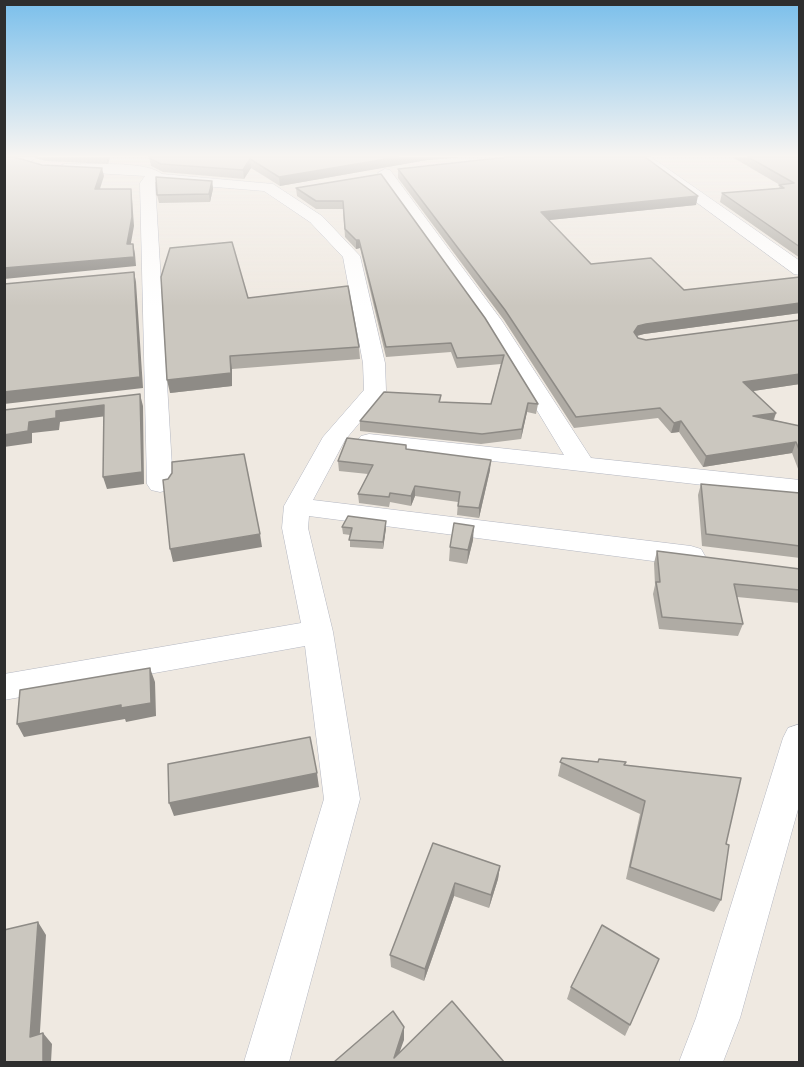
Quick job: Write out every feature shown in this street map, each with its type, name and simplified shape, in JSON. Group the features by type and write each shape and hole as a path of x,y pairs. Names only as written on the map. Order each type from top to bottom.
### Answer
{"street":[{"path":"146,207 144,274 156,395 160,484"},
{"path":"267,1062 342,799 318,632 295,528 297,506 335,437 375,391 374,363 351,256 305,207"},
{"path":"401,207 495,325 583,465"},
{"path":"712,207 800,270"},
{"path":"133,398 156,395"},
{"path":"335,437 800,488"},
{"path":"297,506 718,560"},
{"path":"4,687 318,632"},
{"path":"701,1062 718,1018 800,738"}],"building":[{"path":"4,207 132,207 127,244 133,244 134,257 4,268"},
{"path":"343,207 405,207 485,318 538,404 528,403 522,429 482,434 360,421 384,392 441,395 439,402 491,404 504,355 457,358 451,343 386,347 359,240 356,240 345,229"},
{"path":"427,207 592,207 541,212 591,264 651,258 684,290 800,277 800,303 646,324 638,326 634,332 638,338 646,340 800,320 800,374 743,382 776,413 753,416 800,426 800,452 796,442 706,456 681,421 674,423 660,408 576,417 505,310"},
{"path":"742,207 800,207 800,247"},
{"path":"232,242 248,298 348,286 359,347 230,356 231,373 167,380 161,277 170,248"},
{"path":"134,272 140,377 4,392 4,284"},
{"path":"140,394 142,472 103,477 104,405 56,411 56,418 29,422 28,431 4,435 4,410"},
{"path":"347,438 406,445 406,449 491,460 479,508 458,506 460,492 415,486 411,496 390,493 389,497 358,494 373,465 338,461"},
{"path":"244,454 260,534 170,549 163,480 168,479 172,473 172,462"},
{"path":"701,484 800,493 800,546 706,534"},
{"path":"348,516 386,521 383,542 349,540 352,528 342,527"},
{"path":"454,523 474,526 468,550 450,547"},
{"path":"657,551 800,569 800,590 734,584 743,624 662,617 656,582 660,582"},
{"path":"150,668 151,703 121,708 121,705 17,724 20,690"},
{"path":"310,737 317,773 169,803 168,764"},
{"path":"562,758 626,762 624,765 741,778 726,844 729,845 721,900 630,867 645,801 560,762"},
{"path":"433,843 500,866 491,895 455,883 425,969 390,955"},
{"path":"38,922 30,1037 43,1033 43,1062 4,1062 4,930"},
{"path":"602,925 659,959 630,1025 571,987"},
{"path":"452,1001 504,1062 334,1062 393,1011 404,1027 394,1058"}]}
